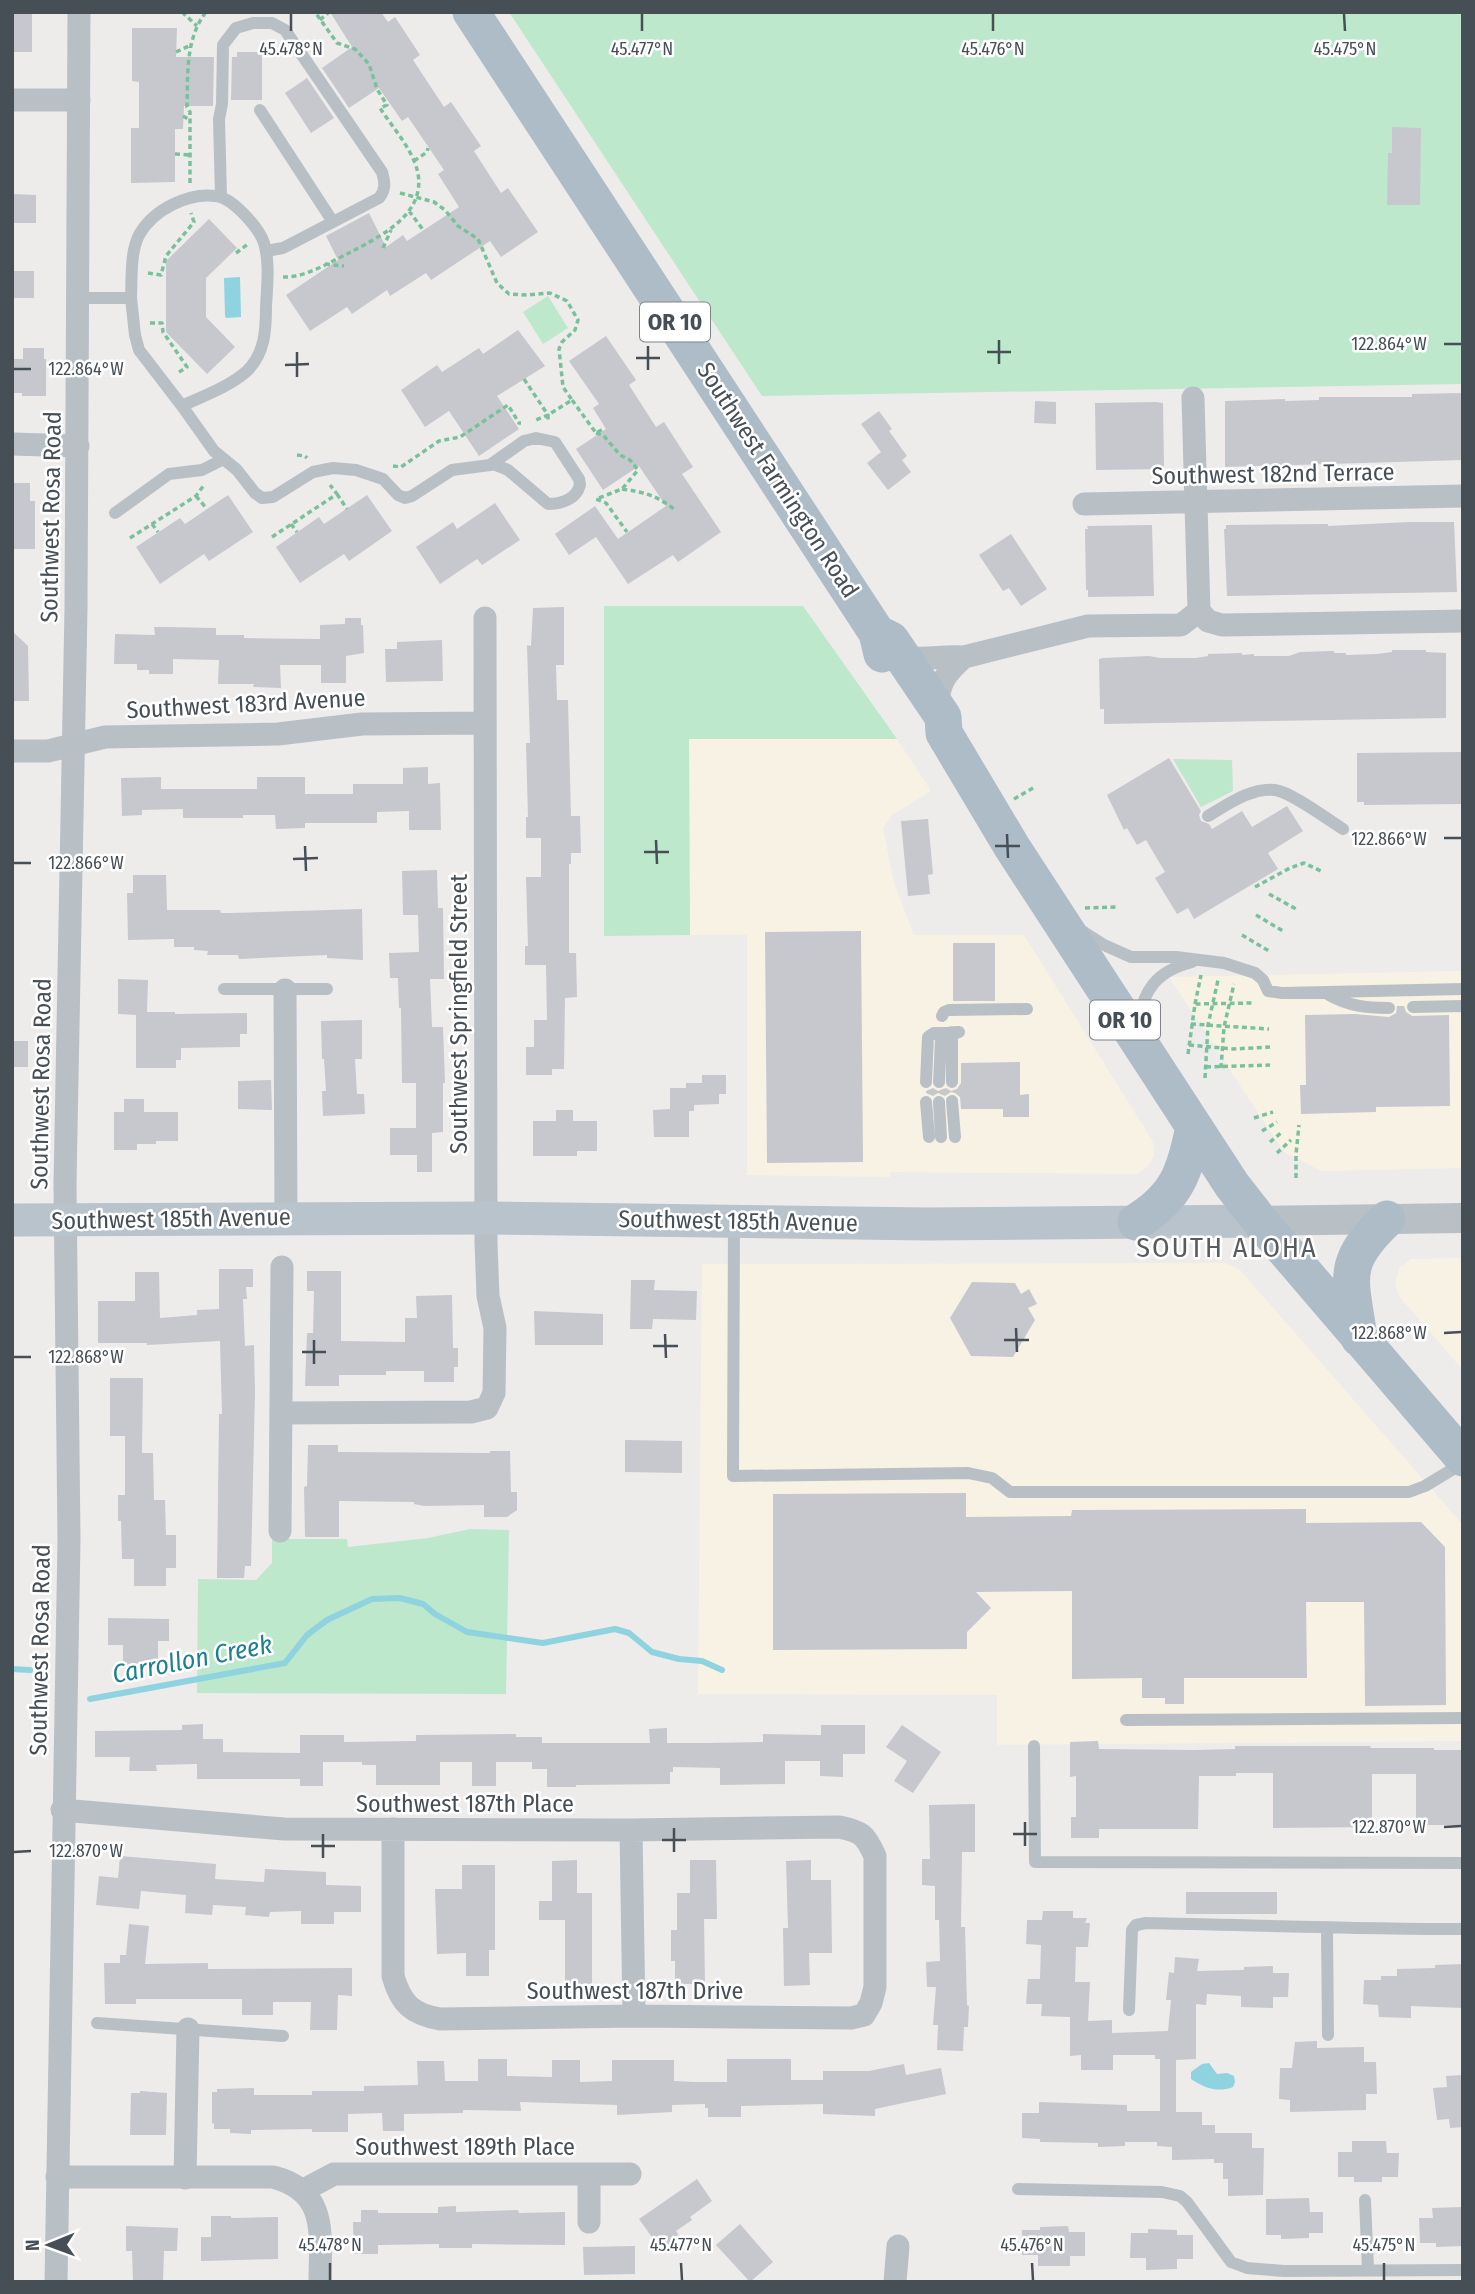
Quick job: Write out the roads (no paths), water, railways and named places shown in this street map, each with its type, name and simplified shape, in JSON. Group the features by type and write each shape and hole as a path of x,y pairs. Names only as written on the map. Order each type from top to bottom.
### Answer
{"main road":[{"name":"Southwest Farmington Road","path":"471,12 890,645 880,651 926,724 940,721 1068,911 1138,1040 1232,1185 1463,1460"},
{"path":"1136,1222 1163,1203 1172,1192 1185,1164 1194,1127"},
{"name":"Southwest 185th Avenue","path":"12,1220 486,1218 926,1224 1260,1221"},
{"path":"1359,1338 1351,1282 1353,1260 1367,1238 1387,1219"}],"street":[{"name":"Southwest Rosa Road","path":"56,2282 62,1810 69,1540 65,1220 78,446 79,12"},
{"path":"12,100 79,100"},
{"path":"1193,398 1199,611 1209,621 1222,625 1463,621"},
{"path":"12,444 78,446"},
{"name":"Southwest 182nd Terrace","path":"1084,504 1463,496"},
{"path":"890,645 921,660 964,657 1088,626 1181,625 1199,611"},
{"name":"Southwest Springfield Street","path":"282,1413 471,1412 487,1408 494,1393 495,1328 488,1296 486,1218 485,618"},
{"path":"940,721 942,682 947,672 964,657"},
{"name":"Southwest 183rd Avenue","path":"12,751 48,751 106,737 278,734 362,724 485,723"},
{"path":"285,990 286,1218"},
{"name":"Southwest 185th Avenue","path":"1260,1221 1463,1217"},
{"path":"280,1531 282,1267"},
{"name":"Southwest 187th Place","path":"62,1810 284,1829 631,1830 839,1827 854,1830 867,1837"},
{"name":"Southwest 187th Drive","path":"393,1829 393,1976 398,1993 408,2006 423,2016 440,2020 634,2016 851,2018 864,2015 871,2003 875,1987 875,1856 867,1837"},
{"path":"631,1830 634,2016"},
{"path":"185,2178 188,2029"},
{"name":"Southwest 189th Place","path":"302,2191 334,2174 630,2174"},
{"name":"Southwest 189th Place","path":"589,2174 589,2222"},
{"path":"57,2177 273,2177 290,2181 315,2208 320,2227 320,2282"},
{"path":"895,2282 898,2246"}],"lane":[{"path":"221,197 219,119 222,104 223,45 236,28 253,23 272,23 285,30 383,172 384,188 379,198 283,248 266,251"},
{"path":"260,110 333,222"},
{"path":"181,406 235,380 247,371 260,352 266,332 266,251 254,225 221,197 192,199 165,208 154,216 138,236 131,298 139,350 214,451 237,470 255,493 262,498 273,498 318,470 333,468 383,479 398,495 405,498 452,470 482,468 493,464 524,441 547,439 555,442 579,478 578,491 564,502 548,504 508,470 493,464"},
{"path":"79,298 131,298"},
{"path":"115,513 169,474 202,470 223,459"},
{"path":"1208,816 1243,796 1263,790 1276,790 1343,829"},
{"path":"1068,911 1104,945 1122,954 1132,957 1176,957 1224,963 1255,973 1263,980 1268,991 1328,994 1463,989"},
{"path":"1138,1040 1146,992 1163,973 1179,965 1201,961"},
{"path":"224,989 327,989"},
{"path":"1328,994 1343,1003 1363,1008 1389,1008"},
{"path":"1413,1007 1463,1006"},
{"path":"942,1016 950,1010 1027,1009"},
{"path":"959,1032 953,1034 939,1082 928,1037 934,1033 959,1032"},
{"path":"935,1137 939,1102 955,1137"},
{"path":"734,1222 733,1476 968,1473 992,1478 1010,1492 1409,1492 1426,1486 1463,1460"},
{"path":"1126,1720 1463,1718"},
{"path":"1034,1746 1035,1862 1463,1863"},
{"path":"1129,2010 1132,1930 1136,1925 1463,1928"},
{"path":"1327,1928 1328,2035"},
{"path":"97,2023 283,2036"},
{"path":"1018,2189 1180,2196 1231,2262 1259,2270 1463,2270"},
{"path":"1365,2200 1367,2269"}],"water":[{"path":"240,277 241,317 226,318 224,278"},
{"path":"1209,2063 1217,2074 1227,2073 1234,2076 1233,2087 1211,2089 1191,2079 1191,2072 1202,2064"}],"waterway":[{"name":"Carrollon Creek","path":"90,1699 285,1663 307,1635 327,1620 372,1599 400,1598 423,1604 467,1632 543,1643 615,1629 629,1633 652,1652 679,1659 702,1661 722,1670"},
{"name":"Carrollon Creek","path":"12,1669 30,1670"}],"district":[{"name":"SOUTH ALOHA","path":"1227,1247"}]}
